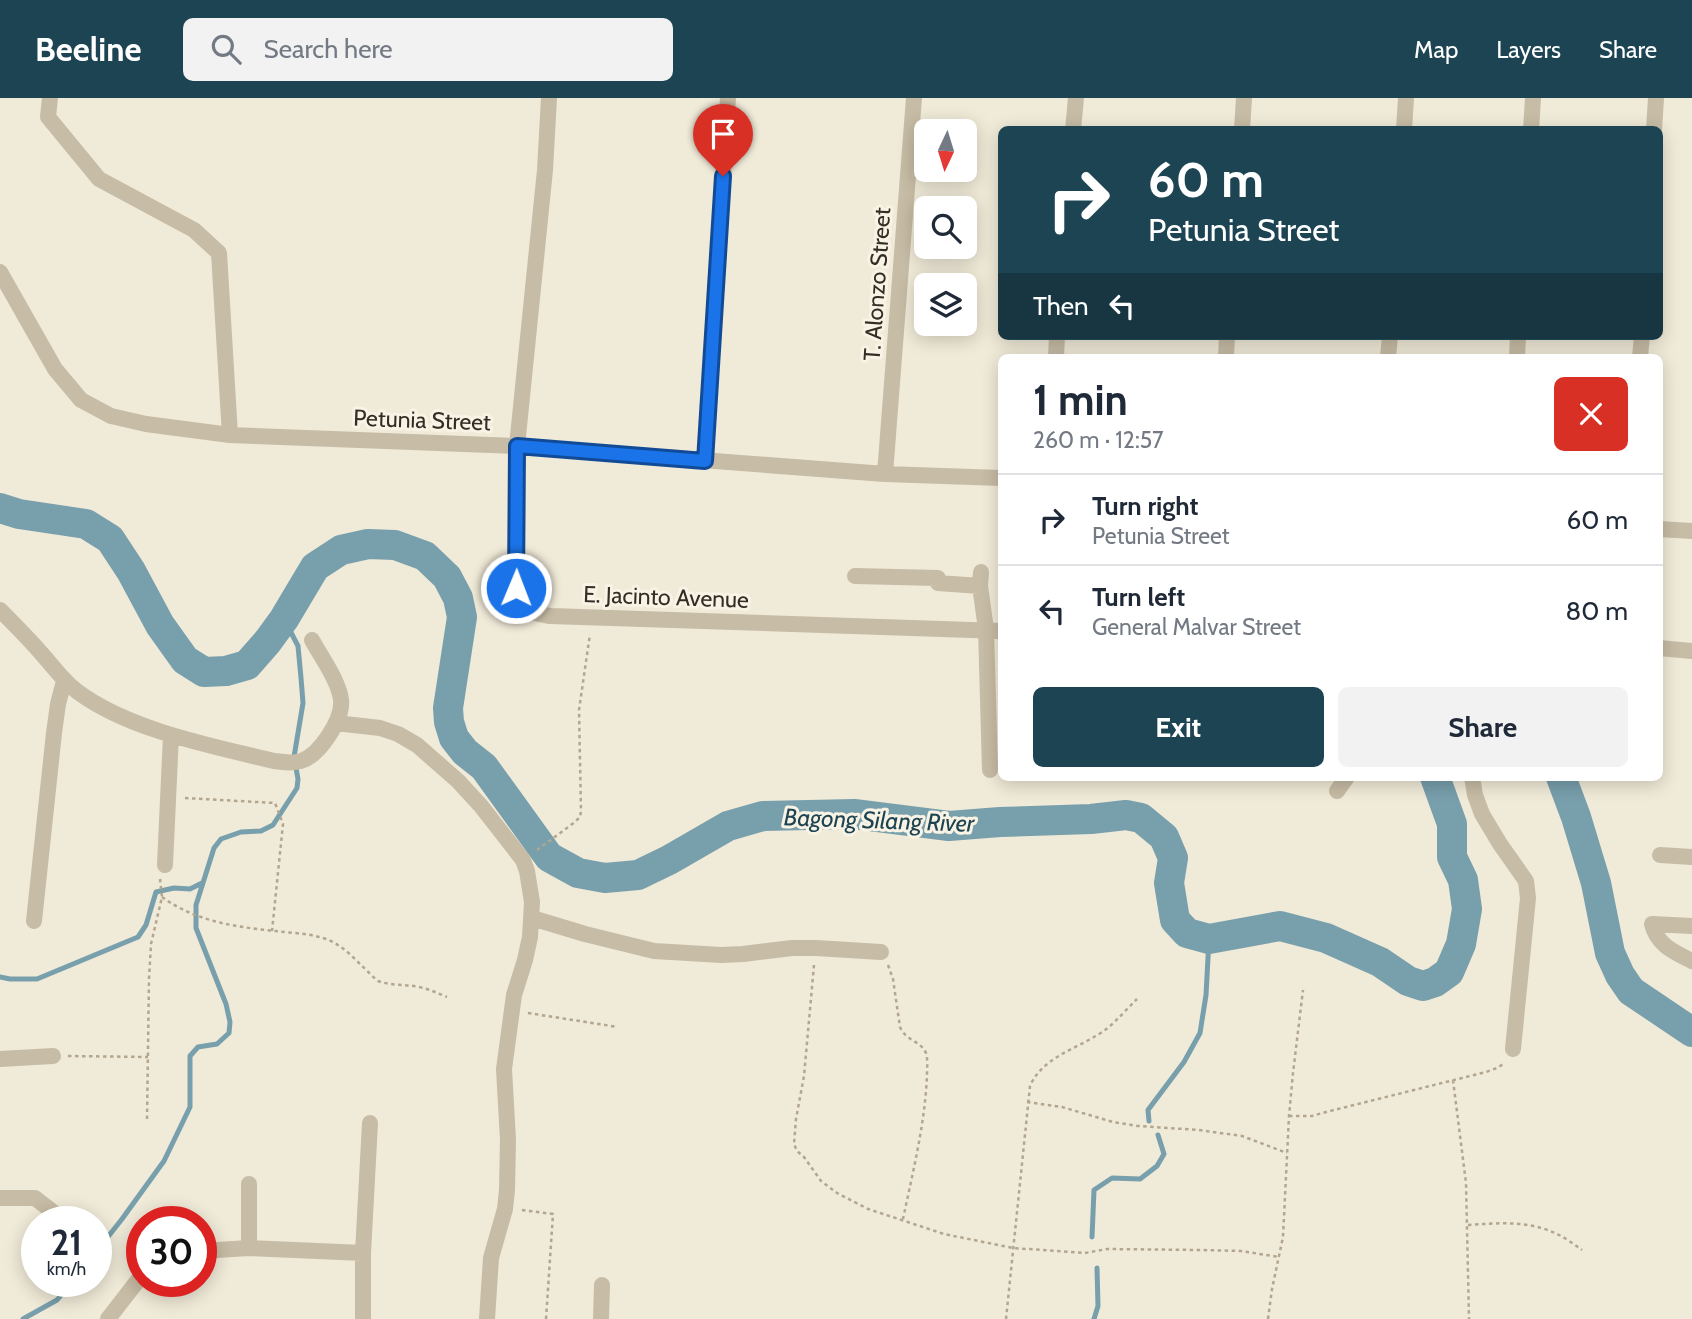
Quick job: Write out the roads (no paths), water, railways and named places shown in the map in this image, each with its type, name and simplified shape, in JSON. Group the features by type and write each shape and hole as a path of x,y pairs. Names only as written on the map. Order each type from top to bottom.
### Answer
{"street":[{"path":"50,98 48,117 99,179 194,230 219,253 230,435"},
{"name":"E. Jacinto Avenue","path":"549,98 545,170 517,446 516,588 521,604 534,613 550,617 993,630"},
{"path":"705,461 728,98"},
{"name":"T. Alonzo Street","path":"885,474 914,98"},
{"path":"1073,126 1076,98"},
{"path":"1242,126 1244,98"},
{"path":"1404,126 1406,98"},
{"path":"1531,126 1533,98"},
{"path":"1654,126 1656,98"},
{"name":"Petunia Street","path":"0,272 55,369 81,400 111,416 146,424 230,435 517,446 885,474 998,478"},
{"path":"1663,529 1692,531"},
{"path":"855,576 938,578 938,583 981,579 993,630 990,770"},
{"path":"0,610 64,681 79,693 110,710 172,735 274,761 295,762 314,753 336,723 340,712 338,688 312,640"},
{"path":"1663,648 1692,651"},
{"path":"34,921 54,733 64,681"},
{"path":"336,723 380,728 417,745 458,781 481,806 523,860 531,887 530,937 511,1010 504,1069 509,1167 505,1209 491,1258 486,1319"},
{"path":"166,865 172,735"},
{"path":"1337,792 1344,781"},
{"path":"1473,781 1475,795 1486,821 1527,881 1528,898 1513,1049"},
{"path":"1660,855 1692,857"},
{"path":"532,918 654,951 721,955 816,948 881,953"},
{"path":"1692,926 1652,924 1662,943 1692,961"},
{"path":"0,1059 52,1056"},
{"path":"363,1319 363,1253 370,1123"},
{"path":"249,1248 250,1184"},
{"path":"0,1198 35,1198 45,1206"},
{"path":"217,1250 249,1248 363,1253"},
{"path":"601,1319 602,1285"},
{"path":"108,1319 126,1296"}],"waterway":[{"name":"Bagong Silang River","path":"0,508 19,514 86,524 110,539 160,625 185,660 204,672 226,671 247,665 284,619 315,567 341,550 368,544 395,545 425,556 447,577 458,598 462,617 448,708 454,738 465,752 484,767 549,857 578,873 605,878 638,875 728,826 763,816 854,814 949,826 1126,815 1141,818 1164,837 1173,858 1169,883 1175,920 1187,933 1209,939 1280,926 1326,938 1380,962 1408,981 1423,986 1435,982 1449,972 1461,944 1467,909 1463,880 1452,857 1452,824 1436,781"},
{"path":"112,1232 164,1161 190,1107 190,1056 198,1047 217,1044 229,1033 230,1022 226,1004 196,928 196,905 214,848 221,839 241,832 261,831 273,825 297,788 294,757 303,703 298,646 284,619"},
{"name":"Bagong Silang River","path":"1562,781 1596,883 1610,953 1620,975 1631,991 1692,1032"},
{"path":"0,977 37,979 138,937 146,925 156,892 174,888 190,889 202,883"},
{"path":"1149,1121 1148,1110 1184,1062 1200,1033 1206,995 1209,939"},
{"path":"1092,1237 1094,1190 1112,1178 1140,1179 1157,1166 1164,1154 1158,1135"},
{"path":"1094,1319 1098,1306 1097,1268"},
{"path":"23,1319 60,1297"}]}
